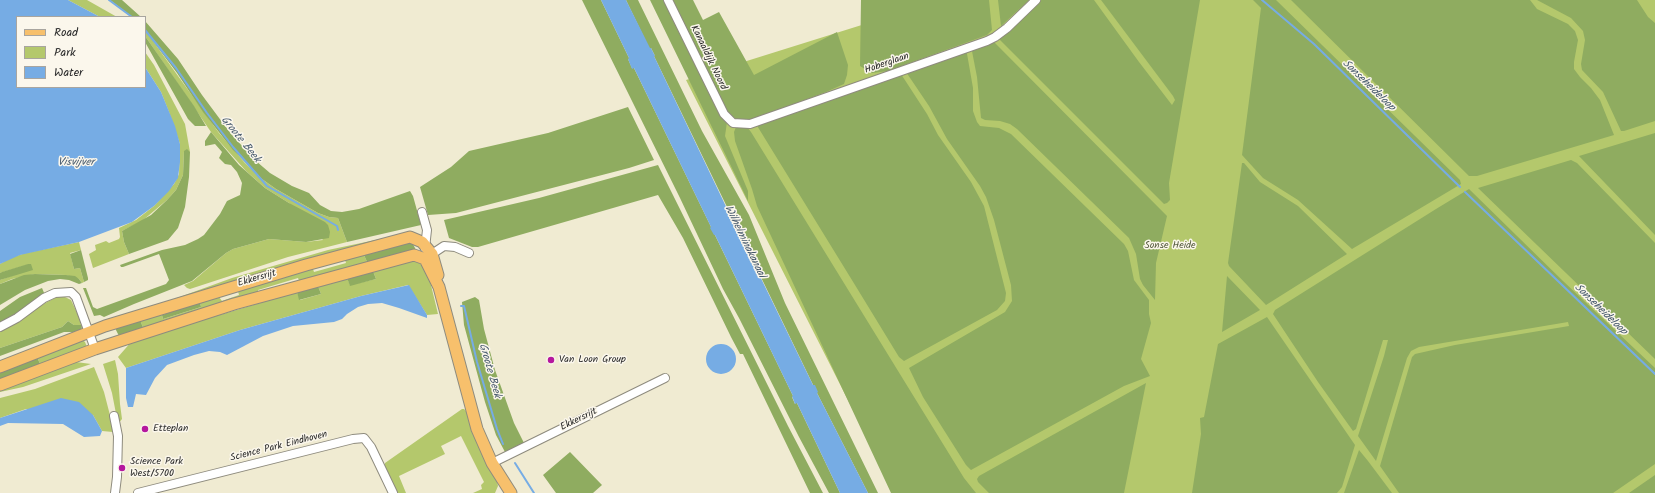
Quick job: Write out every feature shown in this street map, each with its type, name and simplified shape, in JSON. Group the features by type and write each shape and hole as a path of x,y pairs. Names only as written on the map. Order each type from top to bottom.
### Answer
{"main road":[{"name":"Ekkersrijt","path":"0,367 89,332 257,279 410,237 422,242 427,253 406,257 234,304 95,349 0,385"},
{"path":"427,253 438,272 439,287 477,429 492,463 508,492"}],"street":[{"name":"Kanaaldijk Noord","path":"668,0 724,114 733,123"},
{"name":"Hoberglaan","path":"733,123 750,124 987,41 1007,28 1036,0"},
{"path":"422,212 427,230 427,253 444,246 455,247 469,253"},
{"path":"0,327 17,318 44,298 55,293 71,292 76,297 95,349"},
{"name":"Ekkersrijt","path":"492,463 666,378"},
{"path":"114,416 118,436 115,493"},
{"name":"Science Park Eindhoven","path":"138,493 353,439 364,438 371,447 393,493"}],"green space":[{"path":"68,0 87,0 115,16 98,16"},
{"path":"110,0 122,0 140,16 131,16"},
{"path":"582,0 601,0 630,60 628,59 632,68 633,66 794,398 792,397 795,404 796,401 840,493 829,493 799,437 723,289 680,198"},
{"path":"626,0 638,0 702,131 749,215 785,303 878,493 868,493 816,391 653,54 655,56 651,48 650,50"},
{"path":"650,0 665,0 727,122 725,136 748,191 748,201"},
{"path":"672,0 693,0 703,20 719,12 754,75 837,32 848,65 844,84 749,121 739,121 728,113"},
{"path":"861,0 989,0 992,30 987,35 888,71 872,73 860,66"},
{"name":"Sonse Heide","path":"931,0 1655,0 1655,493 895,493 686,80 932,3"},
{"path":"998,0 1029,0 1001,26"},
{"path":"1041,0 1094,0 1172,105 1175,100 1173,96 1101,0 1200,0 1169,183 1170,200 1167,203 1164,204 996,36 1010,30"},
{"path":"1253,0 1276,0 1460,180 1461,184 1352,249 1298,200 1263,178 1242,155 1261,8"},
{"path":"1291,0 1530,0 1537,9 1568,24 1575,31 1578,40 1574,69 1600,100 1614,135 1477,176 1469,176"},
{"path":"1537,0 1637,0 1648,17 1655,23 1655,121 1621,131 1603,92 1582,70 1581,64 1585,40 1583,31 1571,18"},
{"path":"146,22 178,59 231,134 256,161 270,173 292,186 309,193 320,205 331,211 342,212 359,209 410,191 413,196 421,225 347,242 338,218 329,217 318,213 276,189 262,179 233,150 203,112 177,73 146,32"},
{"path":"146,31 219,133 245,163 262,179 276,189 318,213 329,217 338,218 347,242 288,257 190,289 187,288 184,285 193,281 226,253 233,249 269,239 306,242 323,240 289,203 265,188 246,171 211,132 146,37"},
{"path":"146,37 194,106 206,126 195,126 188,119 146,44"},
{"path":"991,39 1167,216 1156,263 1155,300 1140,279 1136,254 1129,238 1017,129 1010,124 981,118 977,77 971,46"},
{"path":"966,48 973,88 973,111 977,122 980,126 999,128 1011,134 1124,244 1128,251 1134,280 1149,300 1149,314 1151,323 1141,359 1150,376 1124,386 971,470 966,465 923,397 909,368 1005,312 1012,301 1011,285 994,220 986,197 947,139 929,106 904,69"},
{"path":"146,53 154,65 185,124 190,152 184,151 183,175 176,190 167,200 142,221 122,231 124,242 129,254 93,268 89,254 96,250 95,245 106,241 109,243 119,239 119,228 136,220 154,206 174,184 179,174 180,144 161,92 146,69"},
{"path":"899,71 927,114 938,135 971,182 984,206 1006,293 1005,301 997,310 904,361 899,357 756,124"},
{"path":"628,107 654,160 629,168 456,213 428,215 420,187 451,167 469,151 548,133"},
{"path":"736,127 747,127 751,132 964,478 976,493 891,493 757,206 735,141 734,132"},
{"path":"211,132 239,165 265,188 289,203 325,222 328,225 330,232 329,238 306,242 269,239 233,249 192,281 104,317 100,315 94,316 83,288 86,288 93,307 97,309 166,284 169,280 159,254 123,267 120,265 162,250 185,245 198,239 204,235 220,214 227,201 240,195 242,183 237,172 231,165 225,164 219,158 222,152 215,144 205,146 205,141"},
{"path":"1655,133 1655,235 1579,156"},
{"path":"187,149 190,152 189,177 185,207 178,228 168,240 129,254 124,242 122,231 151,215 176,190 183,175 184,151"},
{"path":"1571,160 1577,163 1655,243 1655,359 1478,188"},
{"path":"1242,163 1244,163 1260,182 1298,206 1347,254 1266,305 1229,266 1228,263"},
{"path":"658,165 823,493 810,493 743,354 740,354 683,238 658,195 478,247 472,247 449,238 444,220 539,198"},
{"path":"1469,189 1655,368 1655,464 1613,493 1399,493 1380,466 1412,357 1415,354 1455,345 1569,326 1568,322 1419,347 1411,351 1407,358 1376,461 1358,436 1388,340 1383,340 1356,429 1353,431 1318,382 1273,314 1275,310"},
{"path":"399,235 108,323 232,278 328,250"},
{"path":"79,242 81,250 70,253 74,269 80,268 84,282 82,283 79,279 66,275 35,274 12,279 0,284 0,280 14,275 30,264 0,273 0,264 12,257"},
{"path":"409,243 413,244 416,250 368,264 364,255"},
{"path":"81,250 88,278 88,280 84,282 80,268 74,269 70,254"},
{"path":"364,255 368,264 300,283 298,278 258,290 258,295 144,330 140,320 162,315 163,319 201,307 200,302 219,297 222,301 239,295 238,291 313,269 314,272 346,263 345,260"},
{"path":"413,261 418,262 424,267 430,281 438,314 427,315 408,285 361,296 240,330 126,368 118,357 132,341 297,292 300,300 321,294 318,286 347,278 350,285 376,279 373,271"},
{"path":"31,264 33,270 0,280 0,273"},
{"path":"373,271 376,279 350,286 347,278"},
{"path":"35,274 75,276 82,283 79,284 69,280 60,279 48,281 25,290 0,305 0,284 24,275"},
{"path":"1227,276 1260,310 1222,332"},
{"path":"318,286 321,294 299,300 297,292"},
{"path":"42,288 45,295 0,323 0,311 20,297"},
{"path":"59,296 63,296 71,300 81,325 74,325 68,321 62,327 0,348 0,331"},
{"path":"475,297 479,300 484,329 495,370 514,423 524,443 505,452 496,435 485,402 464,325 462,302"},
{"path":"200,302 201,307 163,319 162,315"},
{"path":"1267,317 1355,445 1342,487 1337,493 1192,493 1201,434 1200,418 1204,417 1218,344"},
{"path":"140,320 144,330 120,338 114,326"},
{"path":"68,321 74,325 81,325 82,327 80,332 64,332 0,356 0,348 62,327"},
{"path":"82,339 87,347 41,366 37,357"},
{"path":"37,357 41,366 0,382 0,370"},
{"path":"115,360 118,374 122,419 118,424 112,393 103,364"},
{"path":"76,362 91,364 23,387 0,392 0,389"},
{"path":"94,367 104,392 113,432 102,431 93,415 26,409 0,418 0,398 35,389"},
{"path":"1146,383 1124,493 989,493 978,482 977,479 979,476"},
{"path":"462,409 466,411 480,450 497,480 498,486 495,493 473,493 482,489 481,485 484,482 461,436 441,446 445,454 399,476 406,493 397,493 385,467 385,463"},
{"path":"1359,450 1368,461 1392,493 1344,493"},
{"path":"570,452 602,485 593,493 556,493 543,475"},
{"path":"1655,475 1655,493 1629,493"}],"water":[{"name":"Visvijver","path":"0,0 68,0 98,16 16,16 16,88 146,88 146,69 161,92 175,126 180,144 178,178 169,191 154,206 132,222 79,242 20,255 0,264"},
{"path":"601,0 626,0 655,56 731,217 733,216 737,224 735,225 813,385 815,385 818,392 817,393 868,493 840,493 797,403 795,404 793,396 715,235 710,228 711,227 634,68 632,69 628,59 629,58"},
{"path":"409,285 427,315 427,318 382,303 368,304 358,307 342,319 334,322 293,326 263,336 227,355 220,352 209,351 194,355 167,365 155,378 146,395 136,394 133,407 128,407 126,398 126,368 240,330 361,296"},
{"path":"721,344 732,348 736,359 732,370 721,374 710,370 706,359 710,348"},
{"path":"61,398 79,402 93,415 102,431 100,436 84,437 63,424 8,423 0,426 0,418"}],"waterway":[{"name":"Groote Beek","path":"109,0 131,16"},
{"name":"Sonseheideloop","path":"1262,0 1314,44 1460,187"},
{"name":"Groote Beek","path":"146,31 176,68 233,147 267,186 337,226 338,230"},
{"name":"Sonseheideloop","path":"1465,192 1655,374"},
{"name":"Groote Beek","path":"461,306 464,306 477,362 503,444"},
{"name":"Groote Beek","path":"515,463 534,493"}],"place":[{"name":"Van Loon Group","path":"551,360"},
{"name":"Etteplan","path":"145,429"},
{"name":"Science Park West/5700","path":"122,468"}],"water label":[{"name":"Wilhelminakanaal","path":"744,242"}]}
